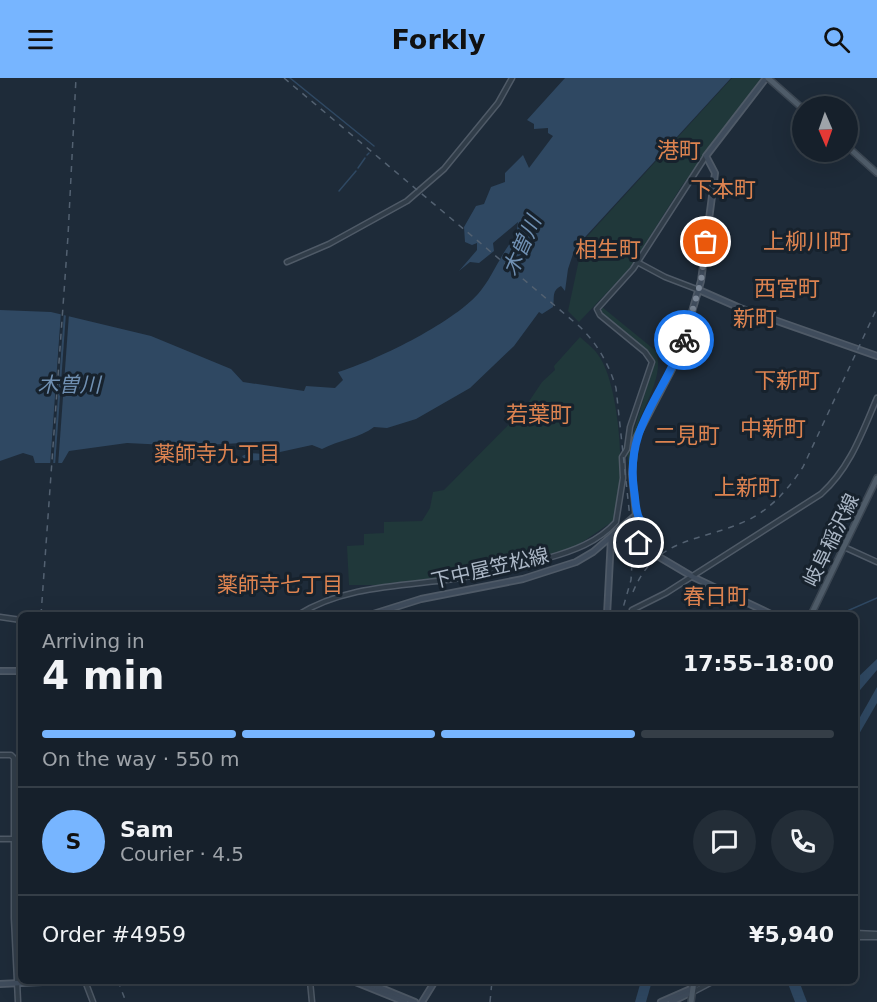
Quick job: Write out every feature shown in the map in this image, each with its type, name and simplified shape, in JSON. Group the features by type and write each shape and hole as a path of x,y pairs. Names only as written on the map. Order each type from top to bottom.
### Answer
{"main road":[{"path":"767,612 693,577 639,545 640,520 636,515 632,474 635,440 679,356 699,290 715,173 706,156 767,78 792,99"},
{"path":"858,156 877,173"},
{"path":"699,290 740,308 877,356"},
{"name":"岐阜稲沢線","path":"813,612 877,478"},
{"name":"下中屋笠松線","path":"380,612 421,599 523,579 567,565 584,558 636,515"},
{"path":"607,612 611,538"},
{"path":"0,671 18,671"},
{"path":"0,984 17,983"},
{"path":"360,984 405,1002"},
{"path":"371,984 416,1002"},
{"path":"422,1002 433,984"},
{"path":"661,1002 693,987"},
{"path":"671,1002 693,987"},
{"path":"691,1002 693,987"}],"street":[{"path":"287,262 329,244 407,201 444,169 498,103 512,78"},
{"path":"304,612 325,602 354,594 411,583 453,579 534,562 580,548 613,525 618,519 623,478 622,457 627,449 630,427 651,362 645,352 598,314 597,309 637,262 706,156"},
{"path":"637,262 665,277 699,290"},
{"path":"632,610 652,602 693,577 829,487 852,455 877,398"},
{"path":"844,547 877,562"},
{"path":"0,618 18,620"},
{"path":"0,754 11,755 14,758 18,1002"},
{"path":"0,839 18,839"},
{"path":"858,935 877,936"},
{"path":"86,984 93,1002"},
{"path":"310,984 312,1002"}],"green space":[{"path":"732,78 761,78 681,187 630,268 579,322 568,311 583,241"},
{"path":"602,307 656,351 658,362 654,385 636,429 632,492 627,453 654,364 650,353 602,313"},
{"path":"580,337 600,357 608,376 617,417 620,486 613,521 574,548 532,560 428,579 382,585 349,585 347,546 364,545 364,534 384,533 384,522 422,521 430,508 433,492 444,490 524,409 542,382 555,370 554,366"}],"water":[{"name":"木曽川","path":"565,78 731,78 575,248 568,269 565,291 561,286 556,290 553,307 542,314 539,312 514,346 470,388 416,419 387,428 374,427 322,449 312,445 280,452 272,459 246,461 242,456 249,453 263,454 268,446 279,441 187,446 127,443 69,451 62,463 35,463 33,456 23,453 0,461 0,310 51,312 151,336 231,369 243,382 304,391 306,386 335,388 343,380 338,372 412,340 450,317 478,294 516,236 518,222 493,243 494,251 479,263 470,262 459,271 477,250 477,243 472,245 465,242 464,227 476,206 484,204 491,187 505,182 505,173 523,155 529,168 553,136 548,133 548,128 534,129 534,124 527,120"},
{"path":"877,659 877,670 858,692 858,677"},
{"path":"877,687 877,703 858,736 858,721"},
{"path":"640,984 651,984 646,1002 635,1002"},
{"path":"788,984 800,984 807,1002 795,1002"}],"pier":[{"path":"61,312 64,312 53,466 50,466"},
{"path":"66,313 69,314 58,466 55,466"}],"waterway":[{"path":"290,78 374,146"},
{"path":"358,168 365,158"},
{"path":"339,191 356,171"},
{"path":"845,612 877,598"}],"railway":[{"path":"41,612 68,236 76,78"},
{"path":"284,78 579,326 602,354 616,388 633,546 631,580 622,612"},
{"path":"633,592 643,573 668,550 750,519 766,509 786,490 803,467 877,308"},
{"path":"119,984 126,1002"},
{"path":"490,1002 492,984"}],"way so far":[{"path":"684,340 701,281 706,242"}],"district":[{"name":"港町","path":"679,150"},
{"name":"下本町","path":"723,189"},
{"name":"上柳川町","path":"807,241"},
{"name":"相生町","path":"608,249"},
{"name":"西宮町","path":"787,288"},
{"name":"新町","path":"755,318"},
{"name":"下新町","path":"787,380"},
{"name":"若葉町","path":"539,414"},
{"name":"中新町","path":"773,428"},
{"name":"二見町","path":"687,435"},
{"name":"薬師寺九丁目","path":"217,454"},
{"name":"上新町","path":"747,487"},
{"name":"薬師寺七丁目","path":"280,585"},
{"name":"春日町","path":"716,596"}],"route":[{"path":"639,543 640,518 636,515 632,474 635,440 641,424 655,403 679,356 684,340"}]}
